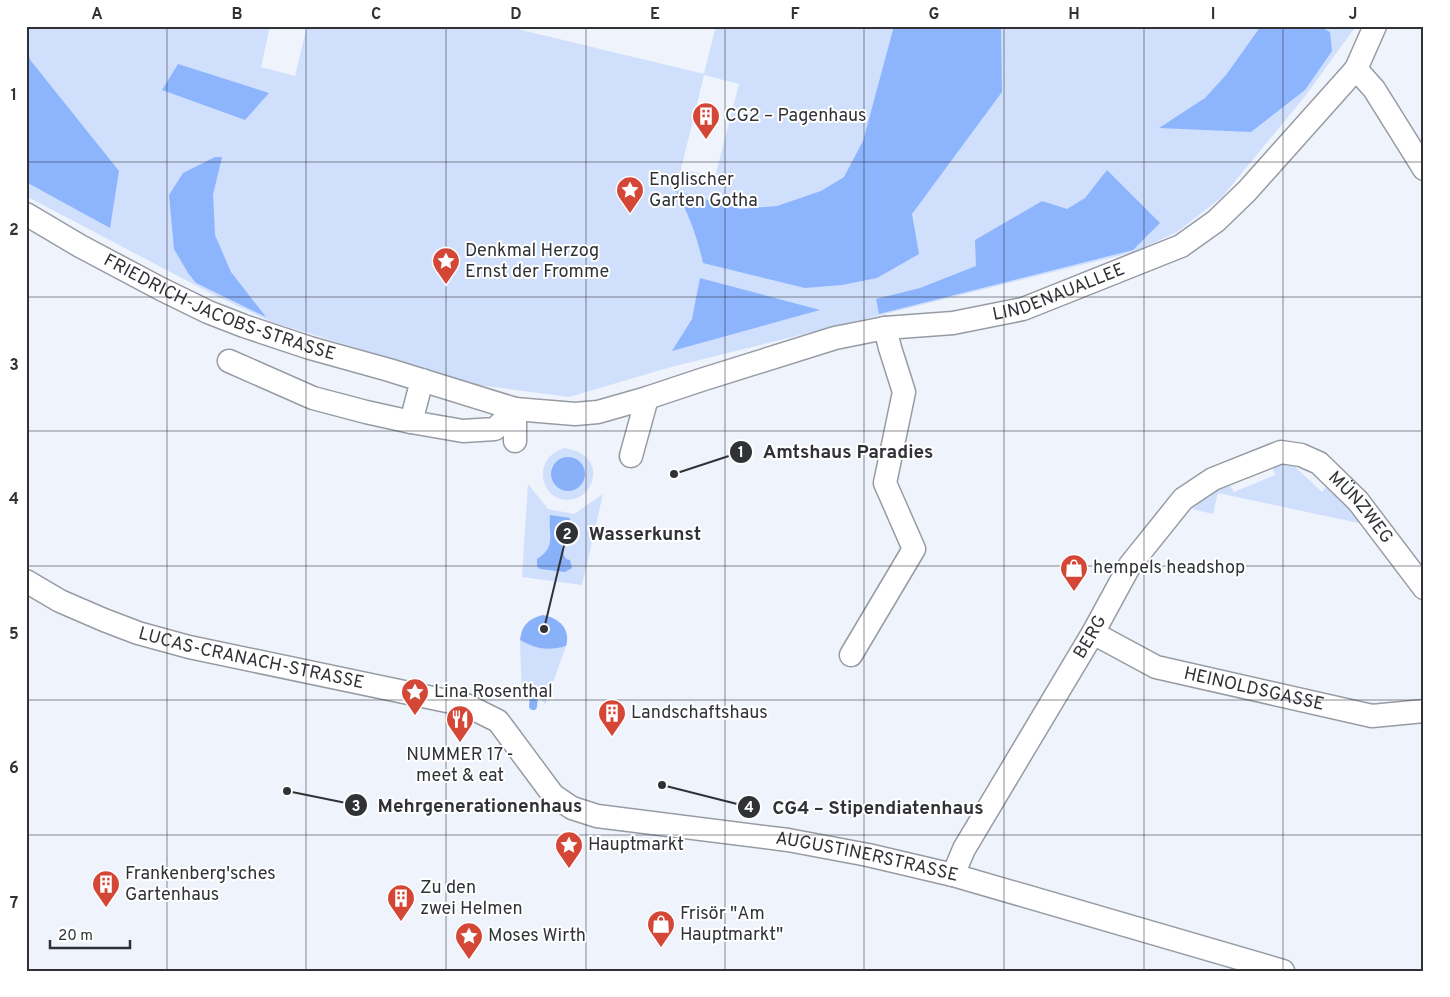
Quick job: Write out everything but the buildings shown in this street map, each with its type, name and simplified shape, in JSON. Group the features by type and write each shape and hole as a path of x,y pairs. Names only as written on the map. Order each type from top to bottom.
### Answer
{"street":[{"name":"LINDENAUALLEE","path":"647,398 807,345 835,338 885,328 953,323 1023,309 1181,246 1216,222 1356,69 1375,26"},
{"path":"1356,69 1374,89 1424,169"},
{"name":"FRIEDRICH-JACOBS-STRASSE","path":"26,214 80,246 208,312 310,348 515,409 575,414 598,412 647,398"},
{"path":"851,655 914,549 886,483 904,392 885,328"},
{"path":"229,361 313,398 411,422 463,431 495,428 515,409"},
{"path":"411,422 422,380"},
{"path":"631,456 647,398"},
{"path":"515,409 515,441"},
{"name":"MÜNZWEG","path":"1281,452 1301,455 1319,463 1358,501 1424,588"},
{"name":"BERG","path":"960,877 964,849 1093,633 1130,565 1183,498 1213,479 1281,452"},
{"name":"LUCAS-CRANACH-STRASSE","path":"26,581 69,605 147,635 189,647 466,705 484,713"},
{"name":"HEINOLDSGASSE","path":"1093,633 1156,667 1372,716 1424,711"},
{"name":"AUGUSTINERSTRASSE","path":"484,713 498,721 553,795 572,808 597,816 788,840 868,855 960,877 1283,971"}],"shaded area":[{"name":"Englischer Garten Gotha","path":"26,26 270,26 261,67 295,76 307,26 505,26 704,74 716,26 1356,26 1306,95 1222,197 1177,232 1134,252 671,367 569,397 478,385 272,322 214,295 26,196","holes":["704,75 739,84 715,177 681,169"]},
{"path":"894,26 1001,26 1002,92 912,214 919,254 877,278 842,285 805,288 703,263 692,226 676,191 740,209 777,206 821,191 844,177 863,141"},
{"path":"1261,26 1319,26 1330,32 1332,51 1305,90 1251,132 1159,128 1205,98 1226,75"},
{"path":"26,50 31,61 119,171 110,228 26,182"},
{"path":"178,64 269,93 245,120 162,90"},
{"path":"215,157 222,157 213,195 215,235 231,272 266,317 196,283 174,249 169,195 183,173"},
{"path":"1107,170 1160,223 1133,250 879,314 876,299 920,288 976,266 975,240 1042,201 1067,209 1085,198"},
{"path":"700,278 820,310 672,351 692,319"},
{"path":"564,448 570,449 582,454 590,462 593,468 592,481 582,495 566,500 556,497 549,491 544,482 543,473 546,463 552,454","holes":["553,465 584,470 584,479 566,491 558,488 552,481 551,470"]},
{"path":"568,457 580,462 585,474 580,486 568,491 556,486 551,474 556,462"},
{"path":"1289,461 1322,492 1328,485 1368,525 1218,493 1213,514 1192,509 1214,489 1228,482 1234,492 1275,475 1272,466"},
{"path":"528,484 548,509 574,514 603,494 582,585 522,577"},
{"path":"550,515 570,518 562,548 566,559 570,560 572,568 565,572 540,569 537,566 537,559 547,550 549,545"},
{"path":"543,615 549,616 562,625 567,634 566,646 542,648 520,640 522,630 527,623 533,618"},
{"path":"520,640 542,648 566,646 545,705 541,698 535,694 525,696 522,699"}],"waterway":[{"path":"533,706 534,696"}],"place":[{"name":"CG2 – Pagenhaus","path":"706,140"},
{"name":"Englischer Garten Gotha","path":"630,214"},
{"name":"Denkmal Herzog Ernst der Fromme","path":"446,285"},
{"name":"Amtshaus Paradies","path":"674,474"},
{"name":"hempels headshop","path":"1074,592"},
{"name":"Wasserkunst","path":"544,629"},
{"name":"Lina Rosenthal","path":"415,716"},
{"name":"Landschaftshaus","path":"612,737"},
{"name":"NUMMER 17 - meet & eat","path":"460,743"},
{"name":"CG4 – Stipendiatenhaus","path":"662,785"},
{"name":"Mehrgenerationenhaus","path":"287,791"},
{"name":"Hauptmarkt","path":"569,869"},
{"name":"Frankenberg'sches Gartenhaus","path":"106,908"},
{"name":"Zu den zwei Helmen","path":"401,922"},
{"name":"Frisör \"Am Hauptmarkt\"","path":"661,948"},
{"name":"Moses Wirth","path":"469,960"}]}
